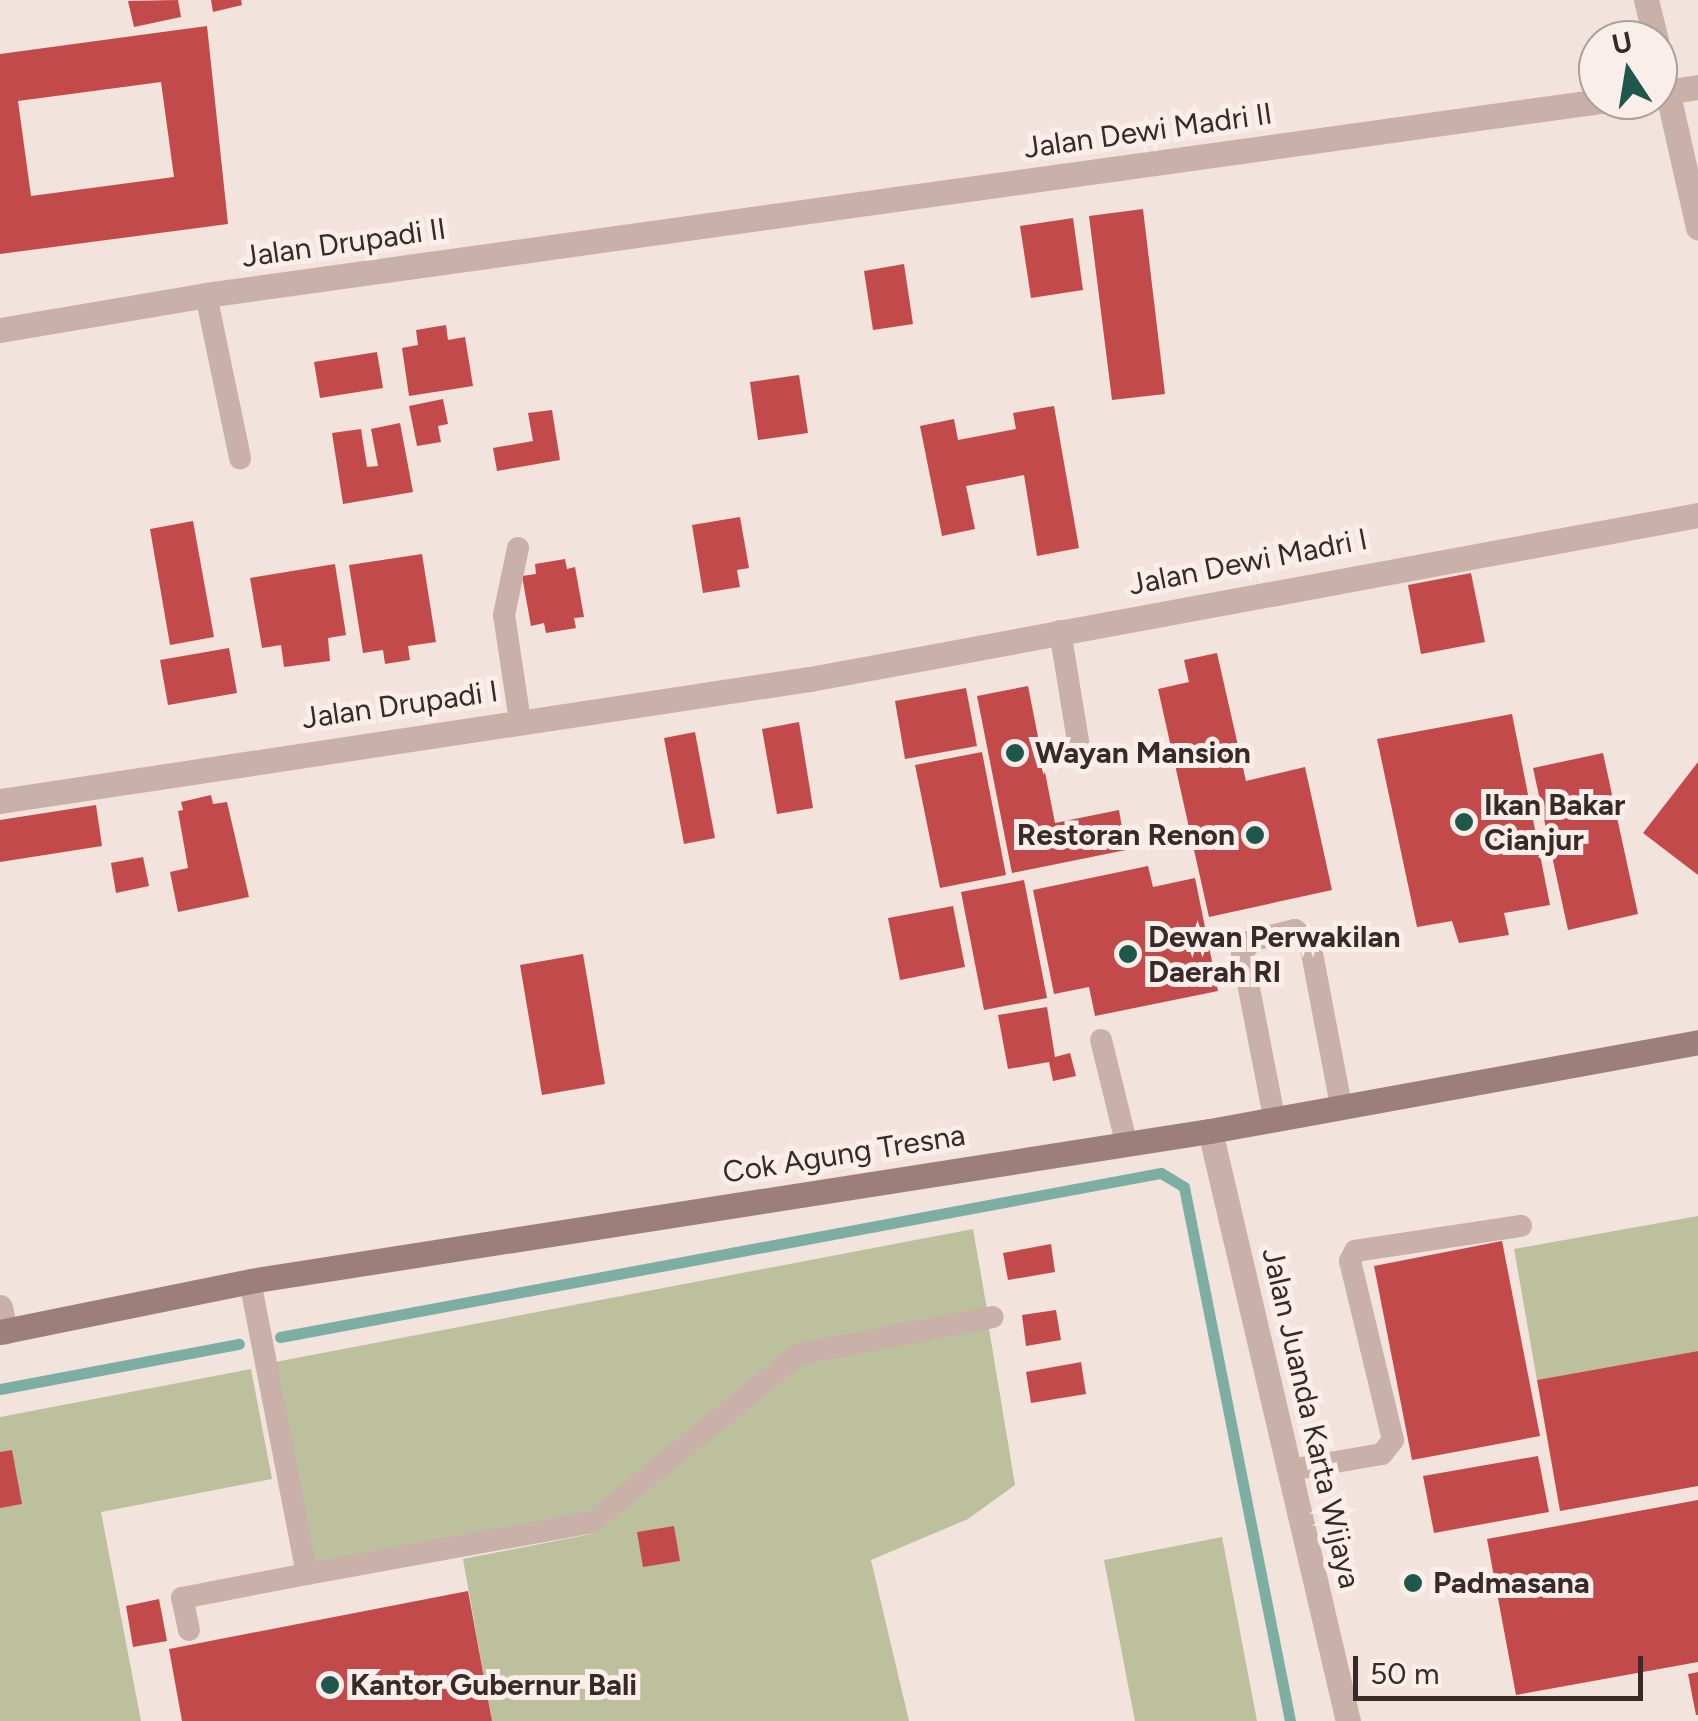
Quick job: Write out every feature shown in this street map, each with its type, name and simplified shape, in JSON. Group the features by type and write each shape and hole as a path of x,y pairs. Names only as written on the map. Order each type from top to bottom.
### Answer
{"main road":[{"name":"Cok Agung Tresna","path":"2,1324 250,1281 1210,1131 1698,1042"}],"street":[{"name":"Jalan Dewi Madri II","path":"698,226 1578,104"},
{"path":"1670,120 1698,228"},
{"name":"Jalan Drupadi II","path":"0,330 206,295 698,226"},
{"name":"Jalan Dewi Madri I","path":"810,679 1698,516"},
{"name":"Jalan Drupadi I","path":"0,801 810,679"},
{"name":"Jalan Juanda Karta Wijaya","path":"1210,1131 1348,1721"}],"lane":[{"path":"206,295 240,458"},
{"path":"518,548 504,615 520,721"},
{"path":"1060,631 1080,752"},
{"path":"1274,1117 1242,953 1253,940 1295,930 1310,943 1341,1106"},
{"path":"1100,1040 1126,1142"},
{"path":"1290,1470 1382,1454 1393,1440 1350,1261 1356,1251 1521,1226"},
{"path":"250,1281 307,1574"},
{"path":"189,1630 182,1598 592,1522 798,1354 993,1317"}],"green space":[{"path":"1698,1216 1698,1351 1537,1380 1514,1249"},
{"path":"973,1229 988,1315 798,1350 585,1517 314,1568 275,1362"},
{"path":"988,1323 1015,1485 968,1519 871,1560 909,1721 492,1721 463,1559 591,1534 800,1359"},
{"path":"251,1369 272,1479 101,1512 141,1721 0,1721 0,1417"},
{"path":"1222,1537 1257,1721 1135,1721 1104,1560"}],"building":[{"path":"178,0 181,17 134,27 128,1"},
{"path":"211,0 241,0 242,5 213,12"},
{"path":"207,26 228,224 0,254 0,54","holes":["161,82 174,177 31,196 18,101"]},
{"path":"1143,209 1165,394 1112,400 1089,216"},
{"path":"1073,218 1083,290 1031,298 1020,226"},
{"path":"904,264 913,324 873,330 864,271"},
{"path":"446,325 448,340 465,337 473,386 409,396 402,348 418,345 416,330"},
{"path":"377,352 383,388 320,398 314,362"},
{"path":"799,375 808,433 758,440 750,382"},
{"path":"443,399 448,424 438,426 441,442 417,446 409,406"},
{"path":"1054,406 1079,548 1037,556 1024,475 966,486 975,529 942,536 920,426 954,419 958,440 1016,429 1013,413"},
{"path":"552,410 560,460 497,471 493,448 533,441 528,413"},
{"path":"400,423 413,492 343,504 332,433 361,429 367,467 378,466 371,429"},
{"path":"740,517 749,568 737,570 740,587 703,593 692,525"},
{"path":"193,521 214,637 170,645 150,529"},
{"path":"422,554 436,642 408,646 410,660 385,664 383,650 363,653 349,565"},
{"path":"565,559 567,569 575,567 584,617 574,618 576,628 546,633 544,623 531,626 522,576 536,574 535,564"},
{"path":"335,564 346,635 328,638 330,661 284,667 281,645 262,648 250,578"},
{"path":"1471,573 1485,642 1421,654 1408,585"},
{"path":"229,648 237,693 168,705 160,660"},
{"name":"Restoran Renon","path":"1217,653 1246,781 1305,767 1332,890 1209,917 1158,689 1189,682 1184,660"},
{"name":"Wayan Mansion","path":"1028,686 1055,823 1119,810 1126,850 1012,873 977,696"},
{"path":"966,688 977,746 905,759 895,701"},
{"name":"Ikan Bakar Cianjur","path":"1512,714 1550,905 1504,913 1509,935 1459,943 1452,921 1417,927 1377,739"},
{"path":"799,722 813,808 777,814 762,729"},
{"path":"695,732 715,838 684,844 664,738"},
{"path":"982,752 1006,875 940,888 915,765"},
{"path":"1603,753 1638,914 1568,930 1533,768"},
{"path":"1698,762 1698,875 1643,833"},
{"path":"211,795 213,804 227,802 249,897 178,912 170,872 188,868 178,811 183,810 181,802"},
{"path":"96,805 102,846 0,862 0,820"},
{"path":"143,857 149,886 116,893 111,863"},
{"name":"Dewan Perwakilan Daerah RI","path":"1148,866 1153,887 1195,878 1218,991 1095,1016 1089,987 1054,994 1033,890"},
{"path":"1024,880 1047,998 984,1010 961,892"},
{"path":"953,906 965,967 900,980 888,918"},
{"path":"583,954 605,1084 542,1095 520,965"},
{"path":"1047,1007 1055,1057 1070,1053 1076,1076 1053,1081 1049,1062 1008,1069 998,1015"},
{"path":"1502,1241 1540,1436 1412,1460 1374,1266"},
{"path":"1051,1244 1055,1272 1008,1280 1003,1253"},
{"path":"1056,1310 1061,1340 1026,1346 1022,1315"},
{"path":"1698,1351 1698,1486 1560,1511 1537,1380"},
{"path":"1081,1362 1086,1394 1031,1403 1026,1372"},
{"path":"12,1450 22,1504 0,1508 0,1452"},
{"path":"1538,1456 1549,1512 1434,1533 1423,1476"},
{"path":"1698,1500 1698,1662 1516,1695 1487,1539"},
{"path":"674,1526 680,1561 643,1567 637,1532"},
{"name":"Kantor Gubernur Bali","path":"468,1591 492,1721 182,1721 169,1649"},
{"path":"159,1599 167,1641 133,1647 126,1606"},
{"path":"1698,1672 1698,1715 1696,1715 1688,1674"}],"waterway":[{"path":"280,1337 1161,1173 1184,1187 1290,1721"},
{"path":"0,1389 239,1344"}],"place":[{"name":"Wayan Mansion","path":"1015,753"},
{"name":"Ikan Bakar Cianjur","path":"1464,822"},
{"name":"Restoran Renon","path":"1255,835"},
{"name":"Dewan Perwakilan Daerah RI","path":"1128,954"},
{"name":"Padmasana","path":"1413,1583"},
{"name":"Kantor Gubernur Bali","path":"330,1685"}]}
